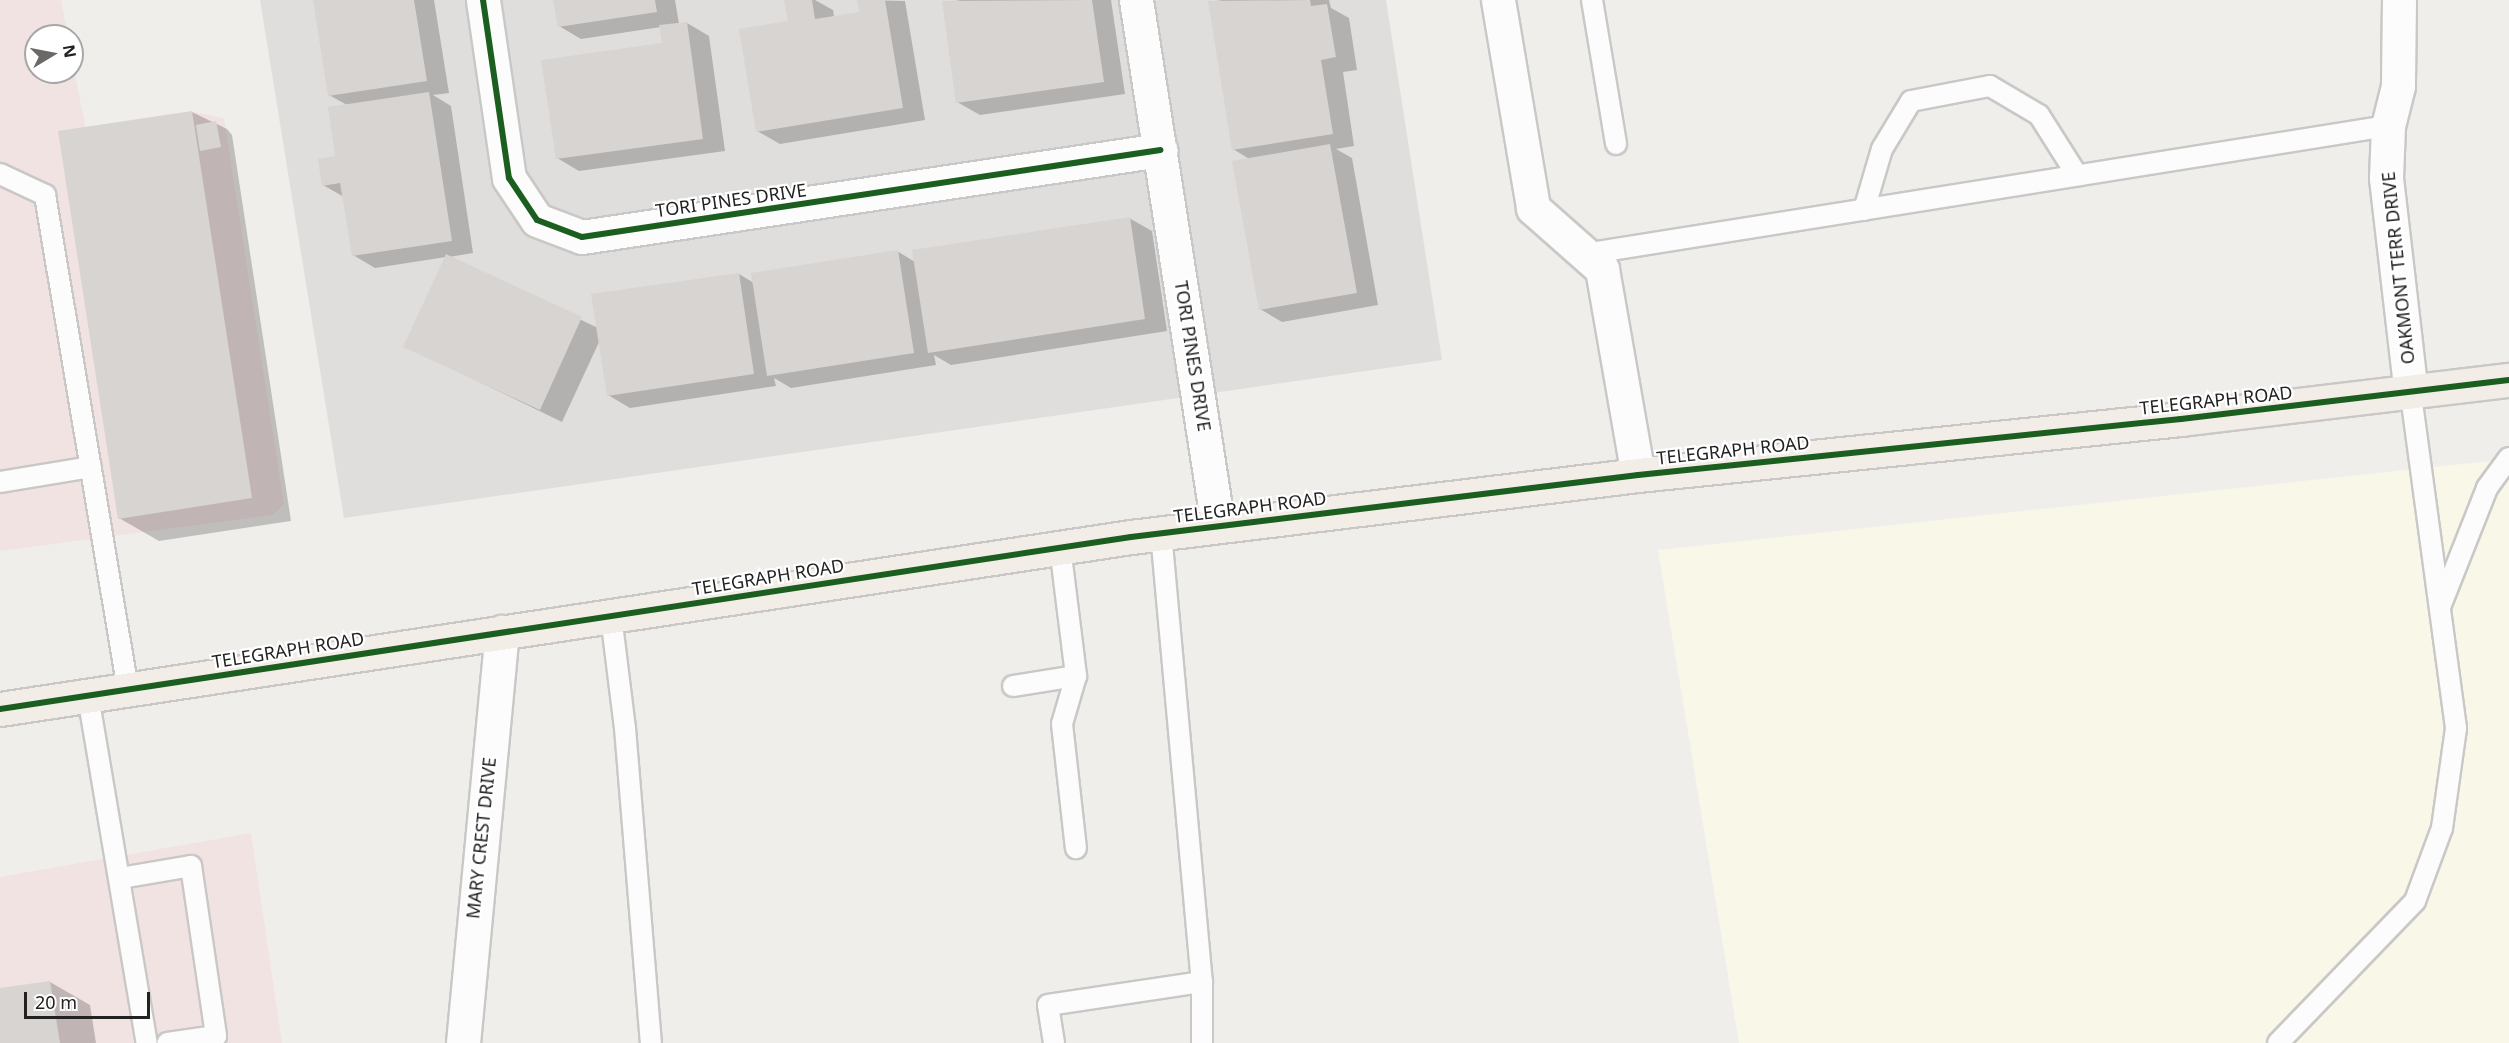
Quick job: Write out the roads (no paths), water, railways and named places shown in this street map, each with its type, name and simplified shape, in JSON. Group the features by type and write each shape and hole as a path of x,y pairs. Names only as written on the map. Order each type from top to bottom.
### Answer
{"main road":[{"name":"TELEGRAPH ROAD","path":"0,709 1161,533 1638,475 2411,393 2509,380"}],"street":[{"name":"TORI PINES DRIVE","path":"483,0 509,178 537,220 582,237 1160,150"},
{"name":"TORI PINES DRIVE","path":"1136,0 1218,526"},
{"path":"1498,0 1533,208 1602,269 1638,475"},
{"name":"OAKMONT TERR DRIVE","path":"2399,0 2398,86 2388,126 2386,178 2411,393"},
{"name":"MARY CREST DRIVE","path":"463,1043 502,632"}],"lane":[{"path":"1592,0 1616,144"},
{"path":"1864,210 1882,149 1911,101 1990,86 2039,115 2077,176"},
{"path":"1586,254 2388,126"},
{"path":"0,174 45,195 128,690"},
{"path":"2278,1043 2415,901 2442,828 2456,728 2411,393"},
{"path":"2439,610 2487,488 2509,458"},
{"path":"0,482 91,467"},
{"path":"1161,533 1202,982 1202,1043"},
{"path":"1060,547 1076,676 1062,724 1076,848"},
{"path":"611,616 625,728 651,1043"},
{"path":"1013,686 1076,676"},
{"path":"88,696 121,878 147,1043"},
{"path":"121,878 191,866 216,1036 167,1043"},
{"path":"1054,1043 1048,1005 1202,982"}]}
